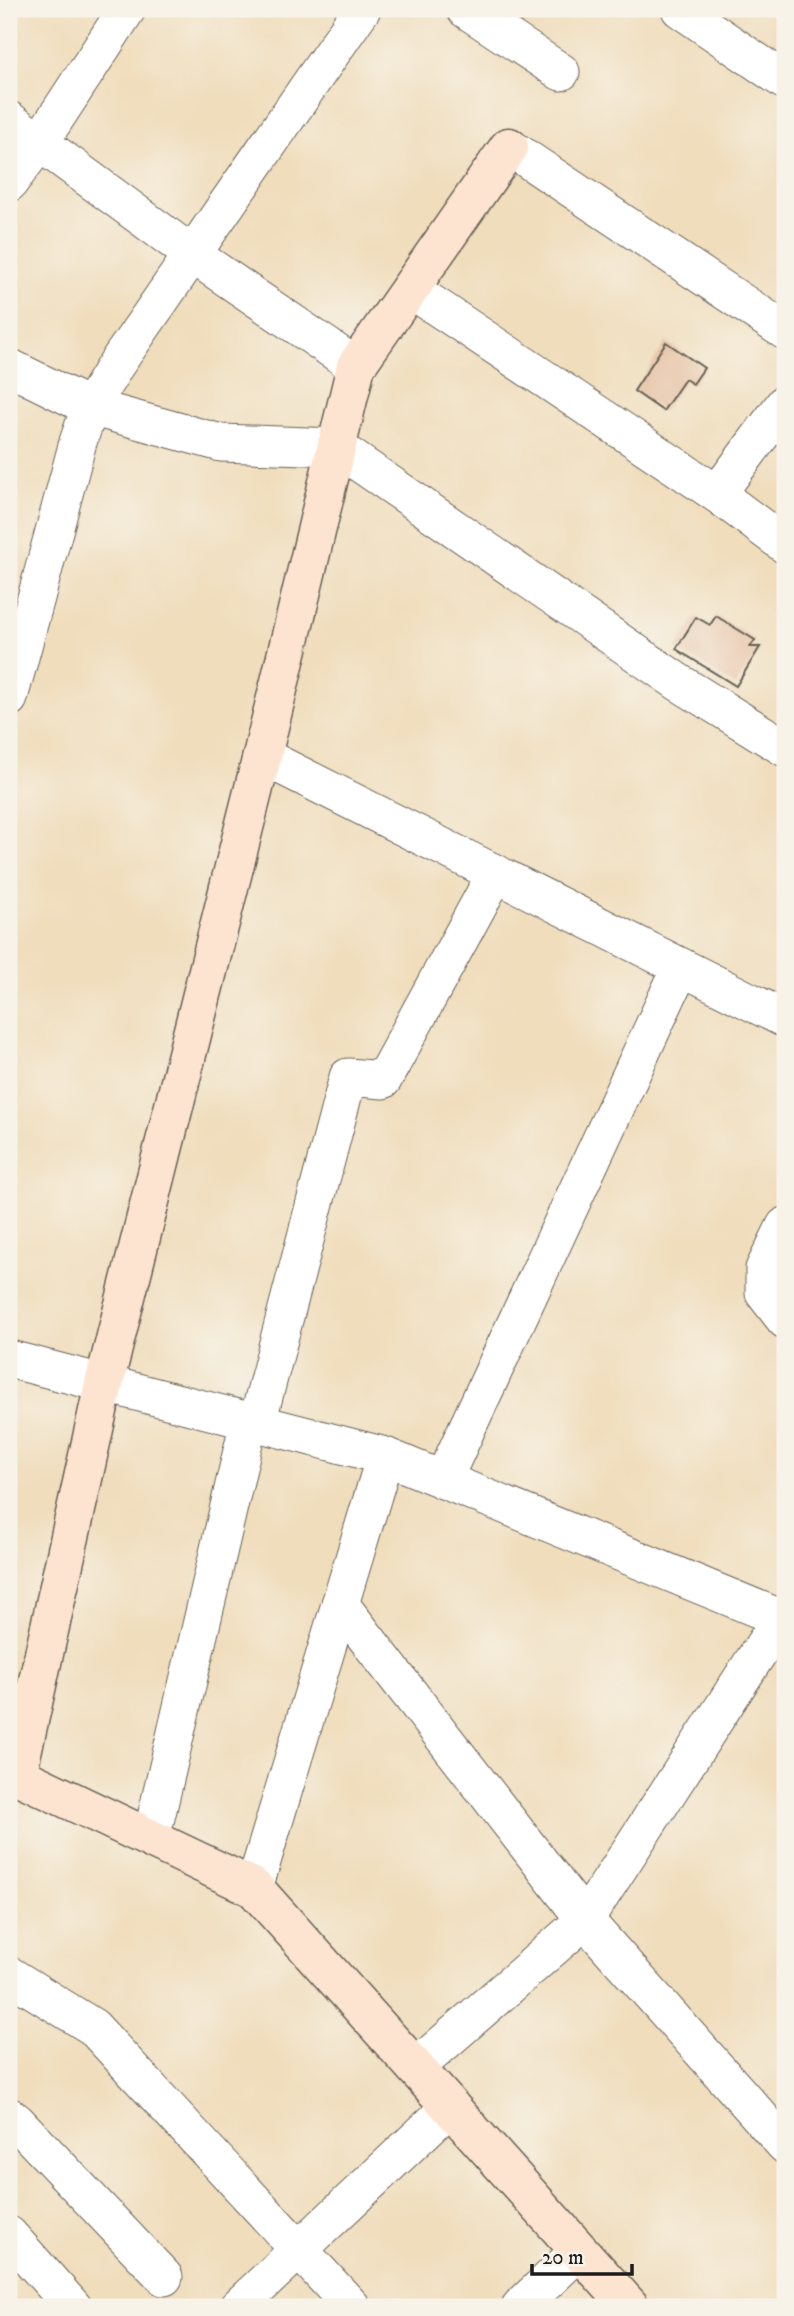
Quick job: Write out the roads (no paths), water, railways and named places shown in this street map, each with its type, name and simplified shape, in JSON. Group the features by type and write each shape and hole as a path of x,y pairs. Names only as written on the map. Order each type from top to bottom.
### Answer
{"street":[{"path":"9,183 40,142 127,9"},
{"path":"9,698 78,442 90,407 115,366 362,9"},
{"path":"465,9 561,72"},
{"path":"680,9 785,81"},
{"path":"9,120 193,255 356,366"},
{"path":"630,2307 254,1888 13,1773 104,1384 262,756 356,366 509,147 785,331"},
{"path":"410,289 717,494 785,545"},
{"path":"9,367 90,407 221,443 337,447 678,682 785,748"},
{"path":"717,494 785,403"},
{"path":"262,756 785,1019"},
{"path":"151,1839 253,1422 348,1077 383,1080 496,873"},
{"path":"443,1480 681,967"},
{"path":"785,1226 764,1269 764,1293 785,1320"},
{"path":"9,1359 385,1456 783,1619 585,1920 415,2068"},
{"path":"254,1888 385,1456"},
{"path":"340,1604 585,1920 785,2145"},
{"path":"9,1975 93,2027 352,2307"},
{"path":"238,2307 450,2107"},
{"path":"9,2116 16,2120 164,2277"},
{"path":"9,2235 73,2307"},
{"path":"520,2307 579,2251"}]}
